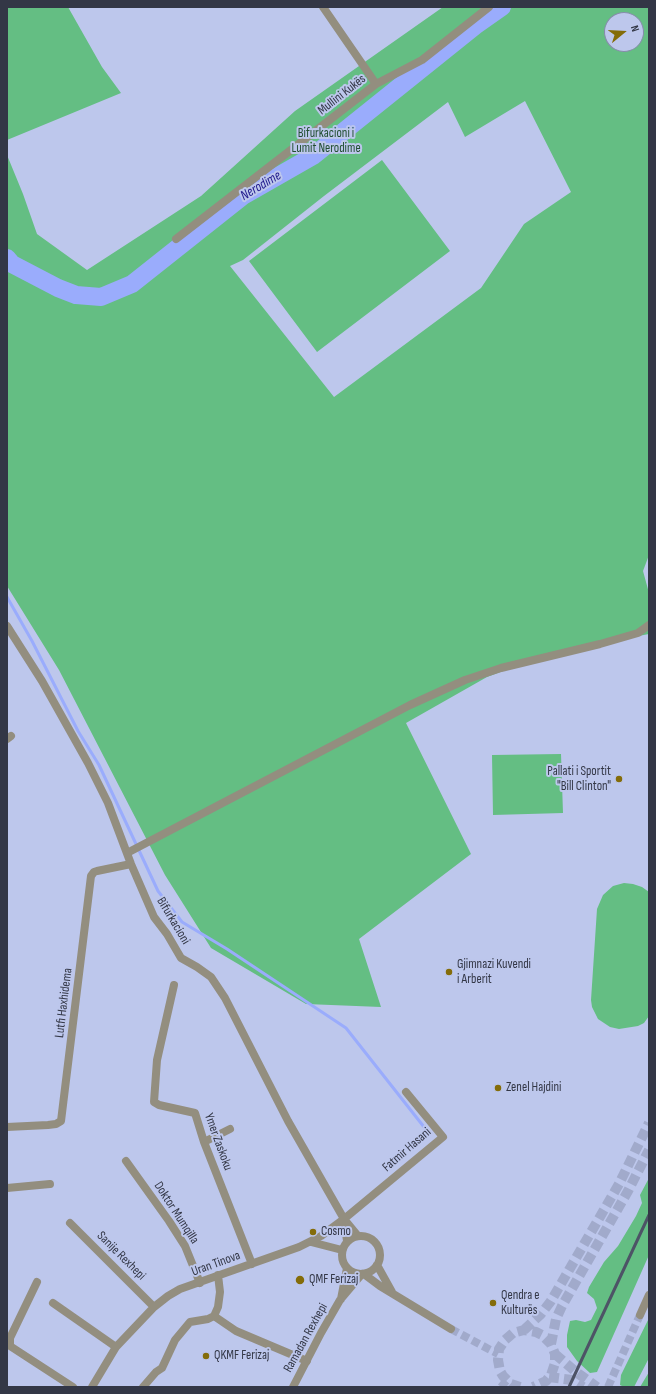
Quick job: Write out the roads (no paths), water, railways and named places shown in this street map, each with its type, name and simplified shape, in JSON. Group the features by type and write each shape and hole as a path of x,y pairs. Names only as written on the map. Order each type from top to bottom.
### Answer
{"street":[{"path":"323,7 376,84"},
{"name":"Mullini Kukës","path":"176,239 376,84 422,60 489,7"},
{"path":"129,852 410,705 465,680 501,668 600,644 638,632 649,625"},
{"name":"Bifurkacioni","path":"7,626 42,681 88,763 108,803 129,852 131,864 154,917 167,934 181,958 211,977 225,998 288,1121 344,1219"},
{"name":"Lutfi Haxhidema","path":"7,1127 48,1125 56,1124 61,1121 91,876 96,871 131,864"},
{"name":"Ymer Zaskoku","path":"174,985 157,1060 154,1102 159,1105 195,1113 204,1142 252,1264"},
{"name":"Fatmir Hasani","path":"344,1219 443,1137 406,1092"},
{"path":"204,1142 230,1129"},
{"name":"Doktor Mumqilla","path":"126,1161 186,1246 200,1282"},
{"path":"7,1188 50,1184"},
{"path":"344,1219 358,1236"},
{"path":"344,1219 347,1241"},
{"path":"311,1242 344,1219"},
{"name":"Sanije Rexhepi","path":"70,1223 154,1307"},
{"path":"311,1242 342,1250 347,1241 352,1238 363,1236 371,1239 377,1245 380,1257 377,1265 392,1292"},
{"name":"Uran Tinova","path":"92,1387 116,1347 154,1307 168,1296 180,1289 311,1242"},
{"name":"Ramadan Rexhepi","path":"340,1300 347,1268 343,1262 342,1250"},
{"name":"Ramadan Rexhepi","path":"293,1387 340,1300 363,1274 371,1271 377,1265"},
{"path":"347,1268 354,1273 363,1274 451,1329"},
{"path":"143,1387 156,1372 162,1368 175,1340 190,1322 208,1319 214,1316 218,1307 220,1292 218,1276"},
{"path":"37,1282 10,1338 10,1346 73,1387"},
{"path":"640,1315 649,1295"},
{"path":"53,1303 116,1347"},
{"path":"214,1316 236,1330 307,1361"}],"waterway":[{"name":"Nerodime","path":"7,258 12,264 58,288 76,295 101,297 132,284 243,196 313,156 475,26 502,7"},
{"path":"7,597 32,641 78,731 99,765 158,891 182,922 227,949 346,1028 424,1127"}],"tunnel":[{"path":"524,1330 541,1314 551,1301 619,1184 649,1123"},
{"path":"551,1344 556,1319 562,1306 628,1191 649,1150"},
{"path":"608,1387 640,1315"},
{"path":"451,1329 498,1354"},
{"path":"520,1387 511,1384 503,1376 500,1371 498,1360 499,1349 505,1340 513,1333 524,1330 536,1332 542,1335 551,1344 555,1354 555,1363 551,1375 546,1381 533,1387"},
{"path":"555,1354 597,1387"},
{"path":"549,1377 572,1380 583,1387"},
{"path":"501,1387 507,1380"}],"railway":[{"path":"569,1387 649,1215"}],"place":[{"name":"Pallati i Sportit \"Bill Clinton\"","path":"619,779"},
{"name":"Gjimnazi Kuvendi i Arberit","path":"449,972"},
{"name":"Zenel Hajdini","path":"498,1088"},
{"name":"Cosmo","path":"313,1232"},
{"name":"QMF Ferizaj","path":"300,1280"},
{"name":"Qendra e Kulturës","path":"493,1303"},
{"name":"QKMF Ferizaj","path":"206,1356"}],"park label":[{"name":"Bifurkacioni i Lumit Nerodime","path":"326,142"}]}
